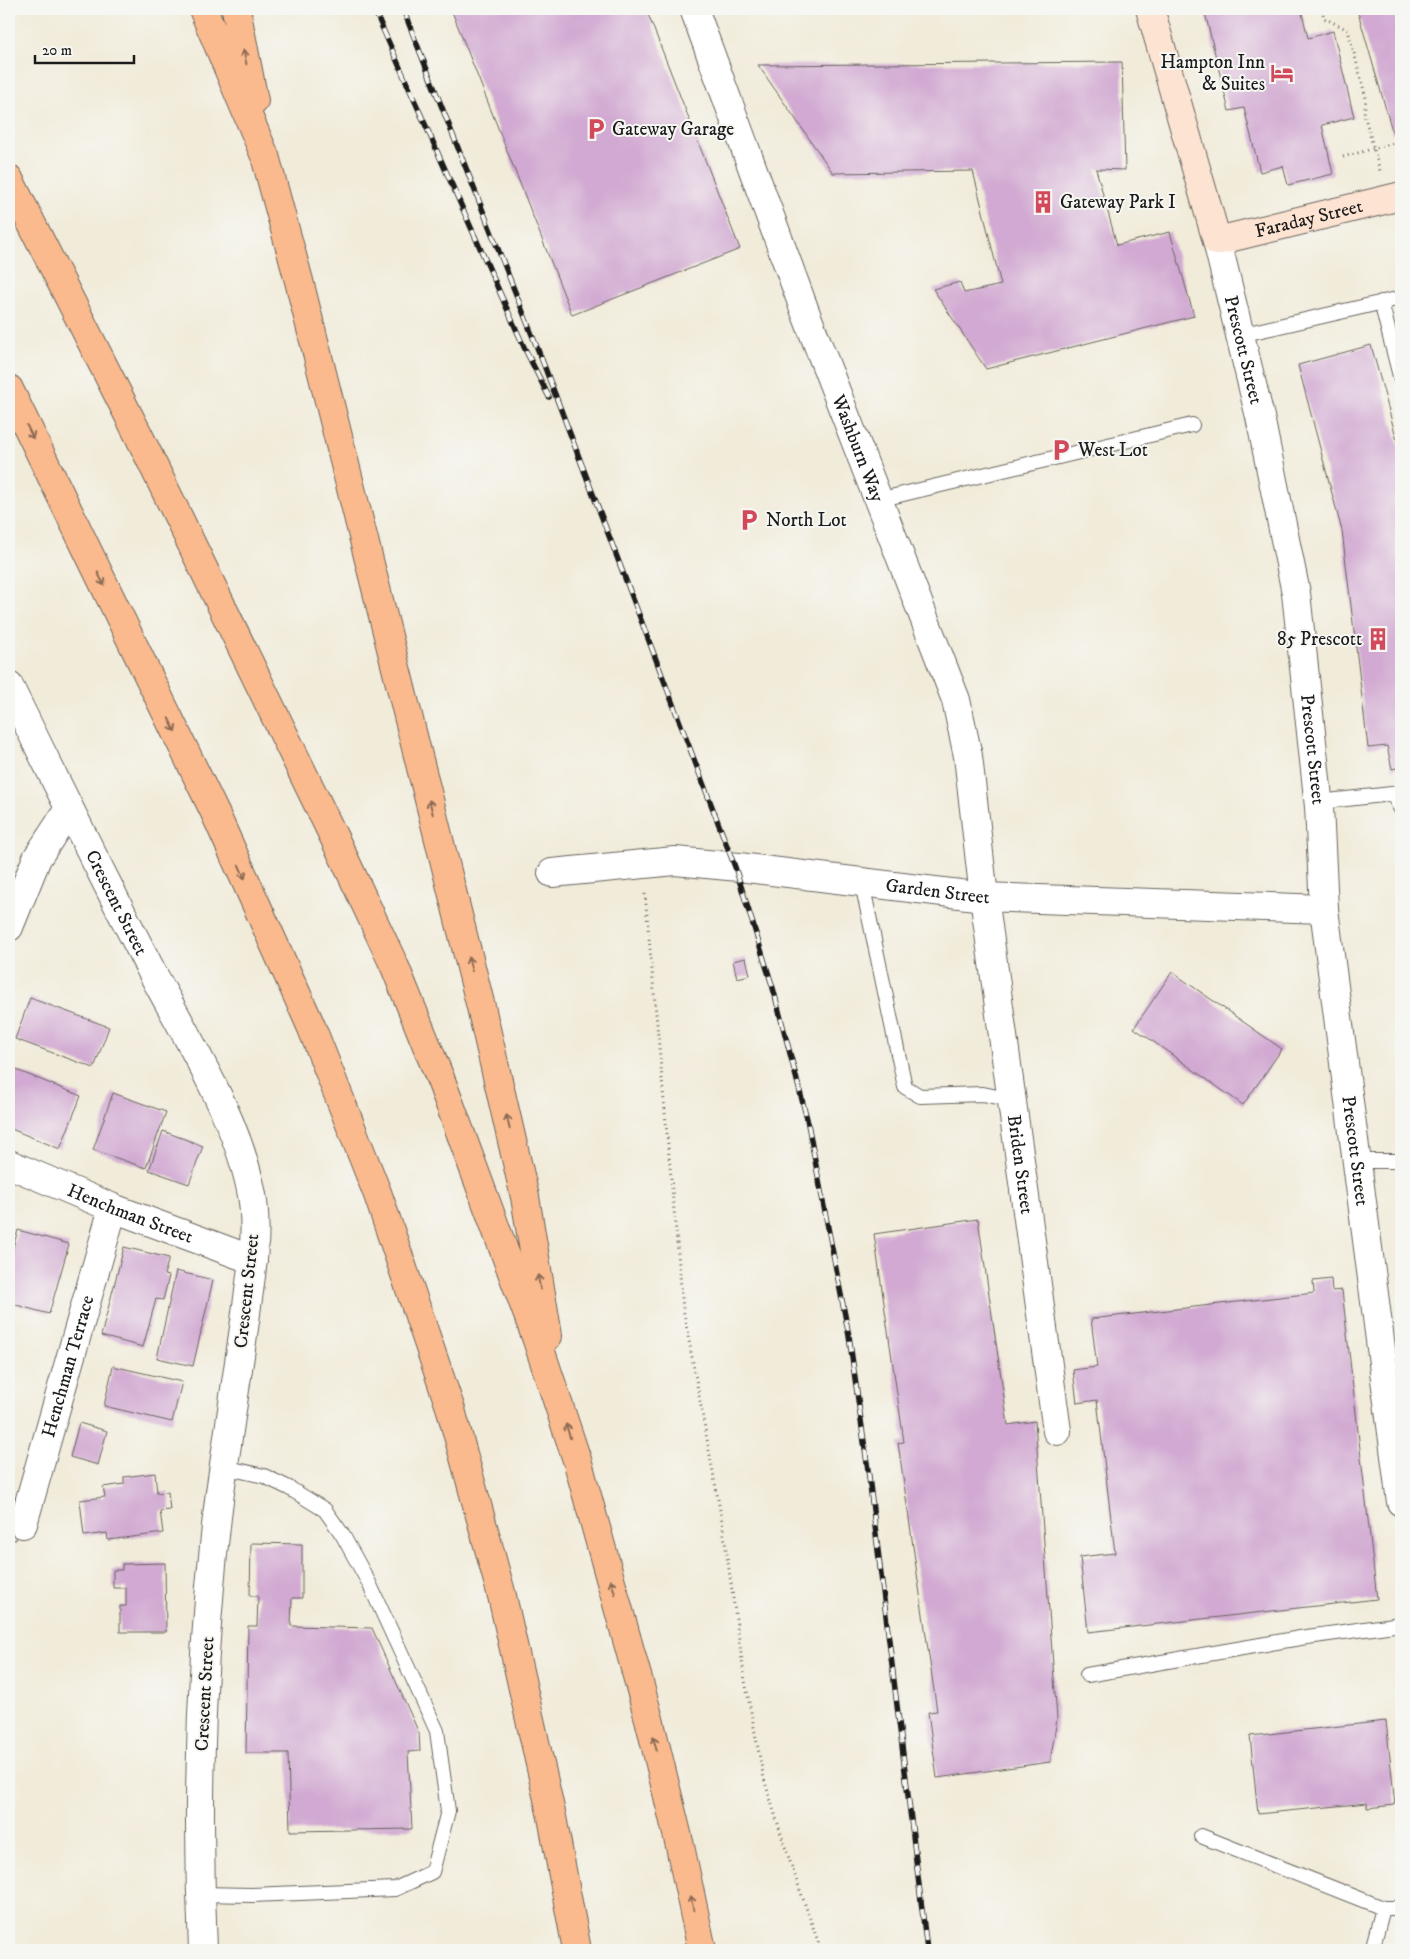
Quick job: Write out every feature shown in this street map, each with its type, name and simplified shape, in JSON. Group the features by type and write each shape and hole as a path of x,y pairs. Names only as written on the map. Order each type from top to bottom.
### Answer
{"highway":[{"path":"203,9 265,156"},
{"path":"236,9 265,156 311,329 490,1045 525,1197 558,1399"},
{"path":"9,179 138,436 395,967 442,1083 558,1399 597,1528 649,1719 680,1846 702,1950"},
{"path":"9,389 215,813 311,1026 378,1195 450,1410 502,1596 552,1817 577,1950"}],"street":[{"name":"Washburn Way","path":"694,9 806,314 956,700 968,756 984,897"},
{"name":"Prescott Street","path":"1150,9 1217,242 1260,417 1296,593 1302,666 1318,802 1324,909 1401,1502"},
{"name":"Faraday Street","path":"1217,242 1401,196"},
{"name":"Crescent Street","path":"9,686 69,809 217,1096 243,1156 252,1196 254,1219 253,1260 224,1466 211,1591 202,1714 200,1894 203,1950"},
{"path":"9,927 37,858 69,809"},
{"name":"Garden Street","path":"552,872 675,861 984,897 1324,909"},
{"name":"Briden Street","path":"984,897 1057,1431"},
{"name":"Henchman Street","path":"9,1164 113,1208 253,1260"},
{"name":"Henchman Terrace","path":"23,1524 113,1208"}],"lane":[{"path":"1240,335 1401,298"},
{"path":"1381,302 1401,380"},
{"path":"878,500 1192,425"},
{"path":"1318,802 1397,794 1401,809"},
{"path":"862,883 905,1087 920,1096 983,1094 1012,1100"},
{"path":"1358,1161 1401,1161"},
{"path":"200,1894 252,1895 395,1889 432,1872 448,1811 437,1731 369,1583 342,1534 325,1510 290,1488 264,1476 224,1466"},
{"path":"1087,1675 1300,1638 1401,1624"},
{"path":"1201,1836 1383,1908 1401,1908"},
{"path":"1372,1950 1383,1908"}],"path":[{"path":"1322,9 1324,18 1348,30 1366,98 1364,114 1380,172"},
{"path":"1344,157 1401,141"},
{"path":"642,865 684,1316 722,1521 745,1681 764,1779 786,1850 821,1950"}],"building":[{"name":"Gateway Garage","path":"451,9 646,9 740,249 572,315"},
{"name":"Hampton Inn & Suites","path":"1204,9 1301,9 1308,38 1333,31 1354,117 1322,125 1333,174 1288,185 1283,166 1260,172 1244,108 1229,111"},
{"path":"1357,9 1401,9 1401,132 1393,134"},
{"name":"Gateway Park I","path":"1122,62 1125,170 1096,169 1117,245 1170,232 1194,316 986,369 933,289 960,282 964,293 1001,285 973,171 833,173 758,65"},
{"name":"85 Prescott","path":"1371,345 1401,455 1401,767 1392,769 1387,746 1368,748 1342,531 1298,365"},
{"path":"746,958 750,975 737,978 733,961"},
{"path":"1172,972 1282,1049 1243,1105 1134,1028"},
{"path":"30,998 109,1027 94,1068 15,1039"},
{"path":"9,1067 81,1096 60,1149 9,1128"},
{"path":"113,1093 166,1112 146,1168 93,1150"},
{"path":"163,1131 203,1146 189,1184 149,1170"},
{"path":"978,1219 1008,1425 1035,1421 1057,1719 1050,1762 937,1778 928,1712 937,1711 898,1443 904,1442 874,1234"},
{"path":"18,1230 69,1244 49,1314 9,1303 9,1261"},
{"path":"124,1247 169,1258 164,1275 169,1276 163,1300 156,1299 143,1347 101,1336"},
{"path":"176,1271 213,1280 193,1366 157,1358"},
{"path":"1331,1279 1332,1291 1342,1290 1377,1599 1088,1632 1080,1557 1115,1553 1097,1400 1077,1403 1073,1370 1097,1367 1091,1319 1314,1293 1313,1281"},
{"path":"113,1366 182,1382 172,1422 104,1406"},
{"path":"79,1423 107,1431 98,1465 70,1457"},
{"path":"155,1473 157,1493 168,1492 170,1510 160,1511 163,1533 108,1540 107,1533 84,1536 80,1500 105,1497 103,1487 124,1484 124,1477"},
{"path":"9,1497 22,1499 16,1540 9,1539"},
{"path":"251,1543 302,1544 302,1598 292,1598 291,1626 372,1628 419,1733 420,1751 408,1752 412,1829 290,1831 288,1753 246,1753 248,1626 257,1626 258,1596 250,1596"},
{"path":"165,1563 166,1632 120,1632 120,1606 126,1606 126,1588 113,1588 113,1570 122,1570 122,1564"},
{"path":"1386,1721 1395,1805 1367,1808 1367,1803 1258,1814 1250,1736"}],"railway":[{"path":"374,9 524,347 549,397"},
{"path":"403,9 542,360 735,867 773,988 807,1119 849,1336 869,1477 927,1950"}],"place":[{"name":"Hampton Inn & Suites","path":"1282,73"},
{"name":"Gateway Garage","path":"596,129"},
{"name":"Gateway Park I","path":"1043,202"},
{"name":"West Lot","path":"1061,450"},
{"name":"North Lot","path":"749,520"},
{"name":"85 Prescott","path":"1378,639"}]}
